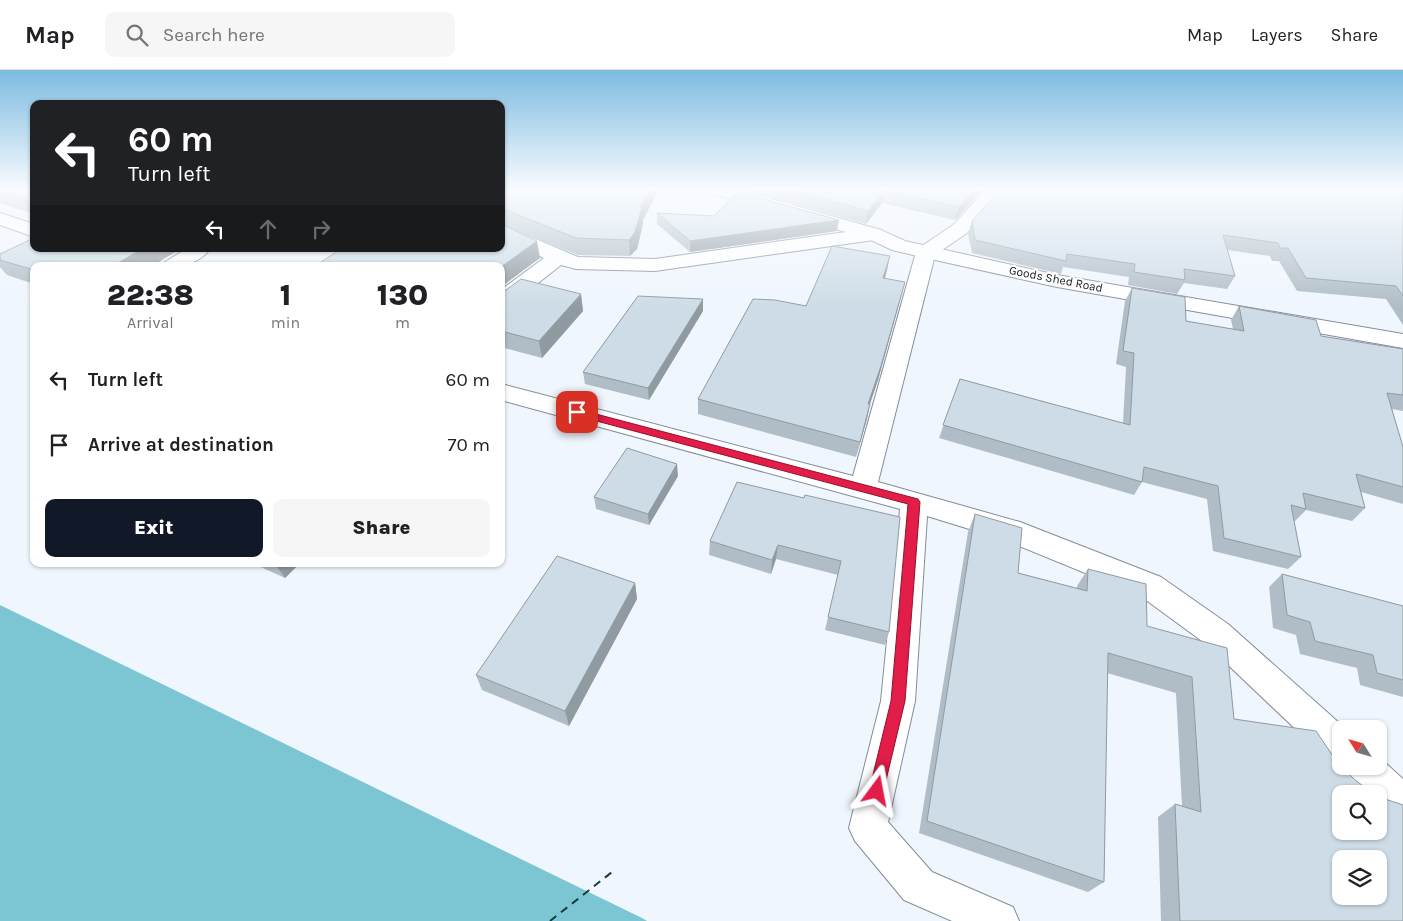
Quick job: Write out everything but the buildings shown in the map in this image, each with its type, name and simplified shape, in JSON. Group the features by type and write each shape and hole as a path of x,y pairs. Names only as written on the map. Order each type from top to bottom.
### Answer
{"street":[{"name":"Goods Shed Road","path":"855,229 874,234 899,246 1056,281 1403,341"},
{"path":"863,488 926,252 960,229"},
{"path":"505,232 558,257 576,263 655,266 874,234"},
{"path":"179,262 195,252"},
{"path":"505,298 558,257"},
{"path":"505,393 863,488 1010,530 1150,586 1217,634 1332,740"},
{"path":"914,502 898,701 868,828 918,886 999,921"},
{"path":"1372,775 1392,794 1403,798"}],"water":[{"path":"0,605 642,918 647,921 0,921"}],"ferry route":[{"path":"550,921 612,872"}],"route":[{"path":"577,412 914,502 898,701 877,791"}]}
